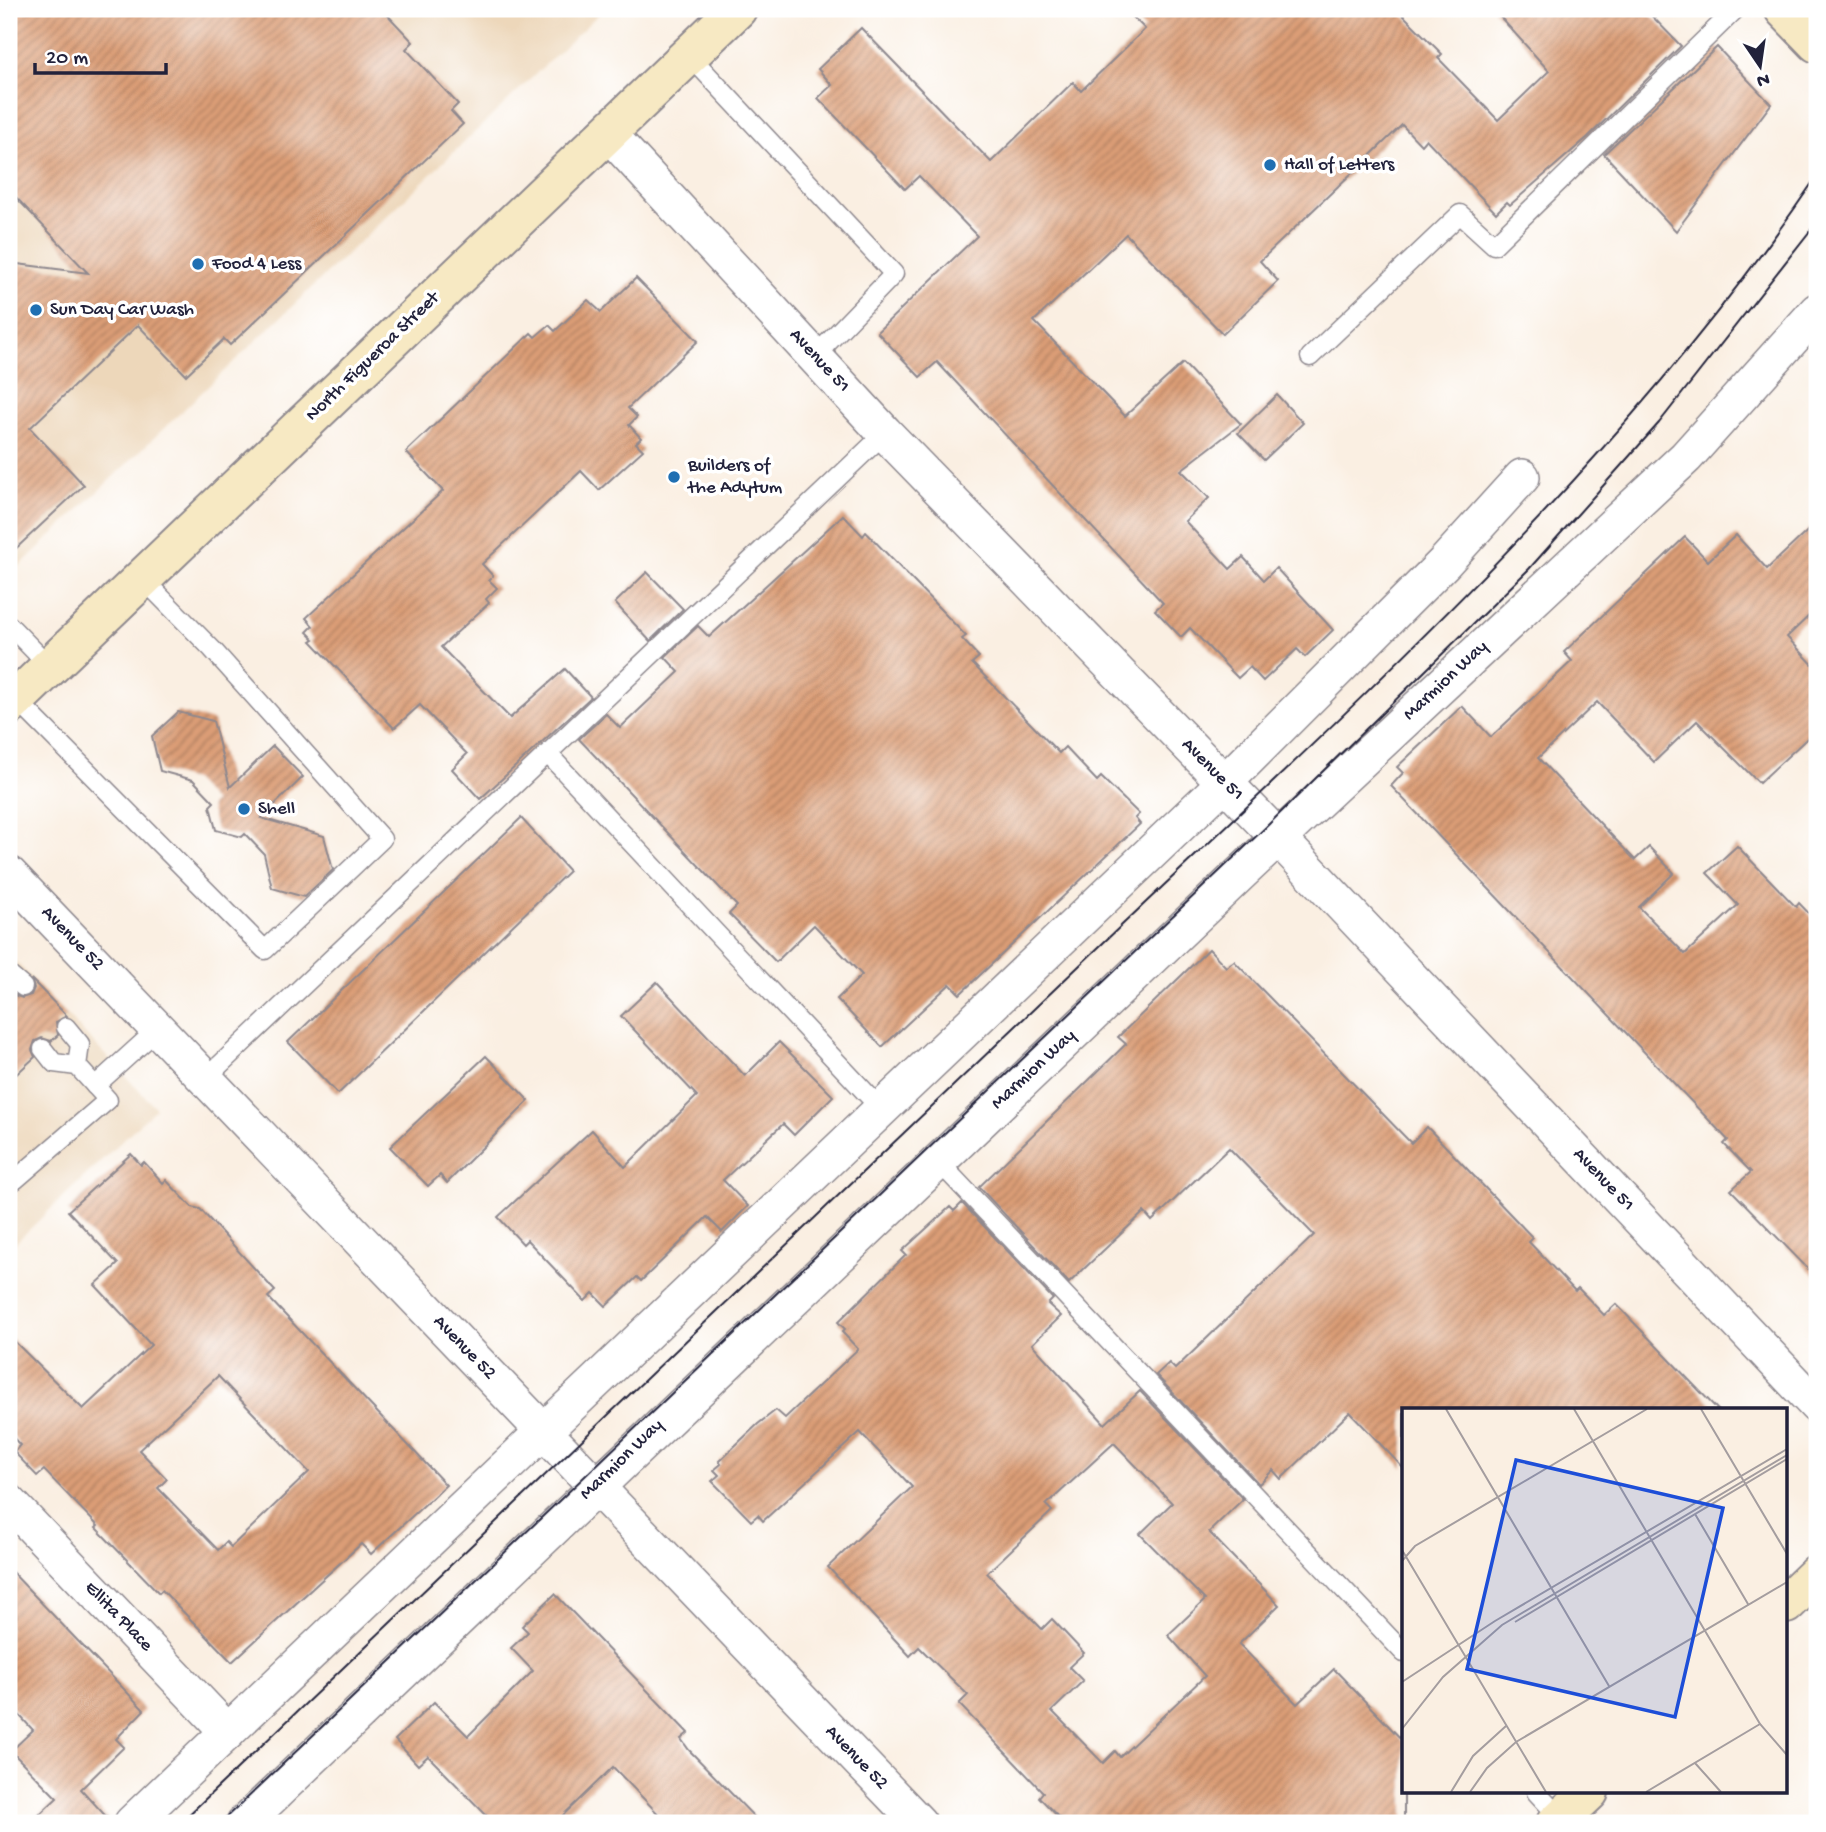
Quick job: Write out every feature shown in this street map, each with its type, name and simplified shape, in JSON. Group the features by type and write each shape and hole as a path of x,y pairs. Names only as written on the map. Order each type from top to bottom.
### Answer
{"main road":[{"name":"North Figueroa Street","path":"12,702 737,9"},
{"path":"1784,9 1817,43"},
{"path":"1787,1603 1817,1574"},
{"path":"1555,1814 1586,1794"}],"street":[{"name":"Avenue 51","path":"608,132 885,433 1278,838 1817,1406"},
{"name":"Marmion Way","path":"256,1819 596,1485 1278,838 1685,457 1817,311"},
{"path":"132,1823 1224,783 1435,572 1522,477"},
{"name":"Avenue 52","path":"11,881 207,1077 919,1823"},
{"name":"Ellita Place","path":"9,1502 228,1732"}],"lane":[{"path":"1310,357 1460,214 1494,245 1736,9"},
{"path":"689,55 894,275 814,357"},
{"path":"207,1077 885,433"},
{"path":"12,702 264,950 382,839 212,649 141,578"},
{"path":"9,625 49,666"},
{"path":"548,754 881,1110"},
{"path":"66,1027 80,1044 76,1066"},
{"path":"95,1086 159,1028"},
{"path":"15,1180 107,1100 76,1066 54,1063 43,1049"},
{"path":"938,1161 1402,1651"}],"shaded area":[{"name":"Food 4 Less","path":"9,9 604,9 9,576"},
{"path":"9,955 156,1108 9,1249"}],"building":[{"name":"Food 4 Less","path":"9,9 382,9 413,42 406,49 458,104 451,111 463,124 230,345 224,339 186,375 138,325 30,428 84,485 9,555 9,263 88,273 9,190"},
{"path":"1125,9 1397,9 1442,54 1438,58 1498,120 1549,71 1493,9 1645,9 1681,46 1588,137 1510,205 1507,202 1496,213 1426,139 1421,145 1402,125 1260,261 1278,281 1223,334 1126,234 1034,321 1125,416 1183,363 1241,424 1181,470 1209,498 1185,521 1230,569 1243,557 1264,580 1276,568 1333,630 1305,657 1297,649 1263,681 1250,667 1238,678 1190,628 1181,637 1155,610 1163,603 937,362 920,377 877,332 977,236 919,176 905,189 818,98 832,85 818,69 861,28 991,162 1073,82 1081,91 1145,29"},
{"path":"1717,47 1771,104 1676,231 1604,154"},
{"path":"636,278 698,341 628,408 637,417 629,425 641,438 636,443 643,450 599,490 581,471 482,564 493,576 489,580 497,588 486,599 489,603 441,647 510,718 565,669 591,697 480,799 452,769 467,754 420,705 394,728 311,641 314,639 307,632 313,626 306,618 443,491 406,452 531,333 535,337 549,325 555,331 588,300 601,312"},
{"path":"1277,395 1303,423 1264,460 1238,433"},
{"path":"843,515 863,536 866,532 966,636 962,639 979,657 972,663 1059,753 1065,747 1097,781 1101,777 1139,814 1135,818 1140,824 960,994 950,984 882,1047 837,999 862,975 814,925 776,962 729,914 737,906 579,739 606,714 620,728 679,672 665,657 698,626 709,637"},
{"path":"1817,522 1817,608 1787,637 1817,669 1817,729 1759,783 1697,721 1654,762 1597,702 1538,758 1635,860 1649,847 1674,873 1639,907 1685,954 1738,905 1707,873 1737,846 1796,907 1799,903 1817,922 1817,1278 1731,1190 1751,1172 1724,1144 1728,1140 1391,786 1403,773 1397,767 1462,706 1491,737 1572,661 1564,652 1685,537 1708,561 1736,535 1767,569"},
{"path":"647,572 683,609 650,641 615,603"},
{"name":"Shell","path":"178,712 213,721 230,787 273,746 303,777 261,818 324,836 333,870 304,897 272,888 264,854 245,834 242,837 216,830 210,806 214,802 193,780 160,771 152,736"},
{"path":"521,818 569,871 338,1094 288,1042"},
{"path":"1209,949 1226,967 1234,961 1411,1143 1427,1127 1533,1238 1529,1242 1575,1291 1578,1288 1604,1315 1616,1304 1716,1408 1402,1408 1402,1467 1350,1412 1281,1479 1273,1470 1259,1484 1156,1375 1169,1363 1175,1369 1314,1235 1229,1148 1152,1221 1144,1212 1069,1283 979,1187 1126,1044 1118,1037"},
{"path":"31,979 67,1016 56,1022 58,1035 51,1041 42,1038 35,1041 32,1050 35,1057 9,1081 9,1000 14,995 22,998 31,995 34,988"},
{"path":"657,982 745,1076 779,1042 833,1096 794,1135 783,1124 723,1180 748,1206 722,1232 707,1217 641,1281 637,1277 606,1306 593,1293 585,1301 527,1240 523,1244 498,1217 592,1130 625,1167 697,1096 621,1016"},
{"path":"486,1056 529,1101 447,1183 440,1175 428,1186 390,1147"},
{"path":"131,1154 141,1165 144,1162 163,1183 166,1180 192,1207 200,1209 275,1291 268,1297 446,1485 371,1554 361,1544 232,1662 162,1590 159,1593 44,1470 37,1476 14,1452 20,1445 9,1433 9,1336 83,1409 151,1345 95,1285 118,1264 68,1211","holes":["218,1376 309,1472 231,1547 226,1542 218,1550 158,1488 167,1479 139,1450"]},
{"path":"962,1203 1053,1299 1048,1304 1061,1316 1032,1344 1105,1424 1140,1391 1243,1499 1209,1532 1279,1605 1239,1644 1297,1704 1334,1669 1402,1740 1404,1823 1064,1823 1039,1797 1043,1792 959,1704 968,1695 919,1647 910,1656 828,1567 912,1487 860,1432 763,1521 758,1515 751,1521 712,1481 719,1475 714,1470 721,1464 719,1461 758,1424 776,1410 785,1418 858,1349 842,1332 845,1329 838,1322 906,1255 902,1251 950,1207 954,1211","holes":["1114,1443 1172,1503 1140,1534 1205,1600 1168,1635 1205,1676 1120,1757 1115,1751 1103,1763 1052,1711 1083,1681 1069,1667 1084,1653 1052,1619 1042,1629 987,1573 1052,1511 1046,1505"]},
{"path":"9,1569 144,1710 116,1739 124,1747 81,1789 112,1823 30,1823 57,1798 11,1751 33,1730 9,1704"},
{"path":"555,1594 688,1733 681,1739 689,1750 760,1823 667,1823 613,1767 555,1823 494,1823 428,1756 418,1765 395,1740 434,1702 468,1736 533,1671 511,1648 528,1632 522,1626"}],"tram line":[{"path":"180,1823 1292,764 1480,579 1571,484 1658,385 1740,283 1817,176"},
{"path":"221,1823 1267,826 1529,569 1659,423 1817,222"}],"place":[{"name":"Hall of Letters","path":"1270,165"},
{"name":"Food 4 Less","path":"198,264"},
{"name":"Sun Day Car Wash","path":"36,310"},
{"name":"Builders of the Adytum","path":"674,477"},
{"name":"Shell","path":"244,809"}]}
